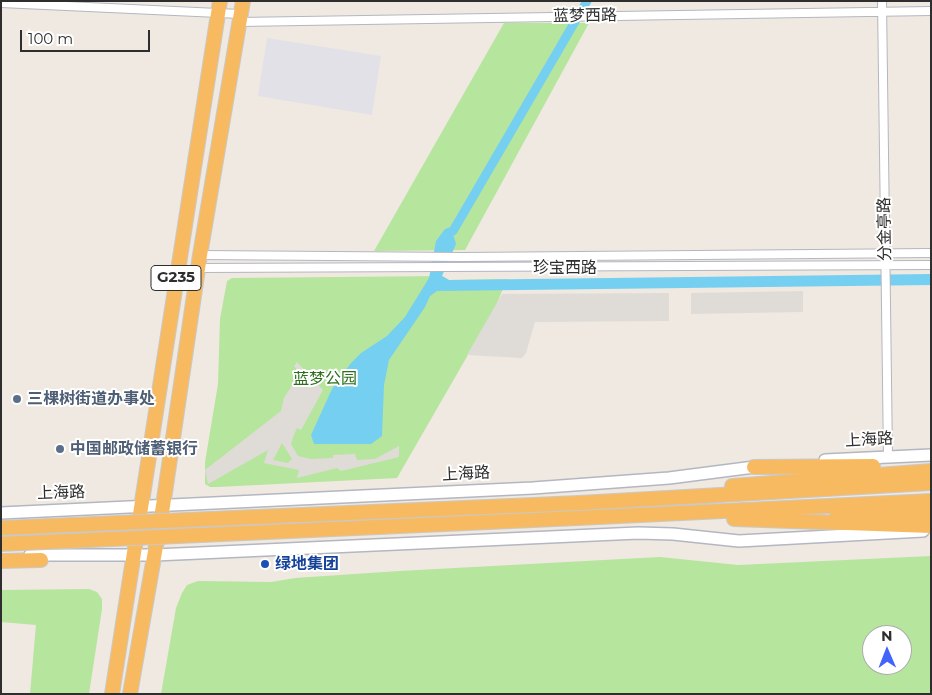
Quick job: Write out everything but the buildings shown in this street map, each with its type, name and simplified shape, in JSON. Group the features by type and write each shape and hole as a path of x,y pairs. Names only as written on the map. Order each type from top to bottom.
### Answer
{"highway":[{"name":"G235","path":"112,694 219,7"},
{"name":"G235","path":"130,694 163,506 200,262 241,12"},
{"path":"754,467 931,465"},
{"path":"644,499 751,483 931,471"},
{"name":"上海路","path":"1,528 579,503 931,483"},
{"path":"1,544 931,501"},
{"path":"651,514 678,520 931,513"},
{"path":"748,519 830,524 931,526"},
{"path":"1,561 41,560"}],"main road":[{"name":"上海路","path":"1,513 140,508 626,482 754,467 931,455"},
{"path":"1,555 133,556 638,533 673,534 739,541 931,531"}],"street":[{"name":"分金亭路","path":"882,1 888,457"},
{"name":"蓝梦西路","path":"1,3 219,7 241,12 567,16 931,11"},
{"name":"珍宝西路","path":"200,262 427,257 931,253"},
{"name":"珍宝西路","path":"200,262 460,269 931,265"}],"shaded area":[{"path":"267,38 381,56 372,115 258,96"},
{"path":"803,291 803,312 691,314 691,293"},
{"path":"669,293 669,321 535,322 526,353 522,358 467,355 502,294"},
{"path":"297,362 323,390 301,430 297,428 293,437 291,444 298,456 311,459 355,454 357,460 375,459 399,446 399,457 341,471 337,468 297,478 299,470 264,463 268,450 208,484 205,470 281,411 284,398 296,379 303,377 294,366","holes":["282,443 292,459 288,463 273,460"]}],"green space":[{"path":"504,23 589,23 465,250 374,251"},
{"name":"蓝梦公园","path":"442,276 449,280 507,279 495,308 397,478 217,487 210,487 205,484 205,462 218,384 220,319 227,281 232,278"},
{"path":"931,556 931,694 161,694 176,608 187,585 198,581 271,582 295,578 399,571 660,557 738,565"},
{"path":"89,589 97,592 102,599 102,609 89,694 30,694 36,625 1,622 1,590"}],"water":[{"path":"451,227 456,244 442,276 449,280 931,274 931,285 437,291 430,296 425,307 389,360 384,385 382,436 371,444 314,444 311,435 332,389 351,363 361,353 387,336 405,317 429,278 436,241 445,229"}],"waterway":[{"path":"453,231 587,1"}],"place":[{"name":"三棵树街道办事处","path":"17,399"},
{"name":"中国邮政储蓄银行","path":"60,449"},
{"name":"绿地集团","path":"265,564"}]}
